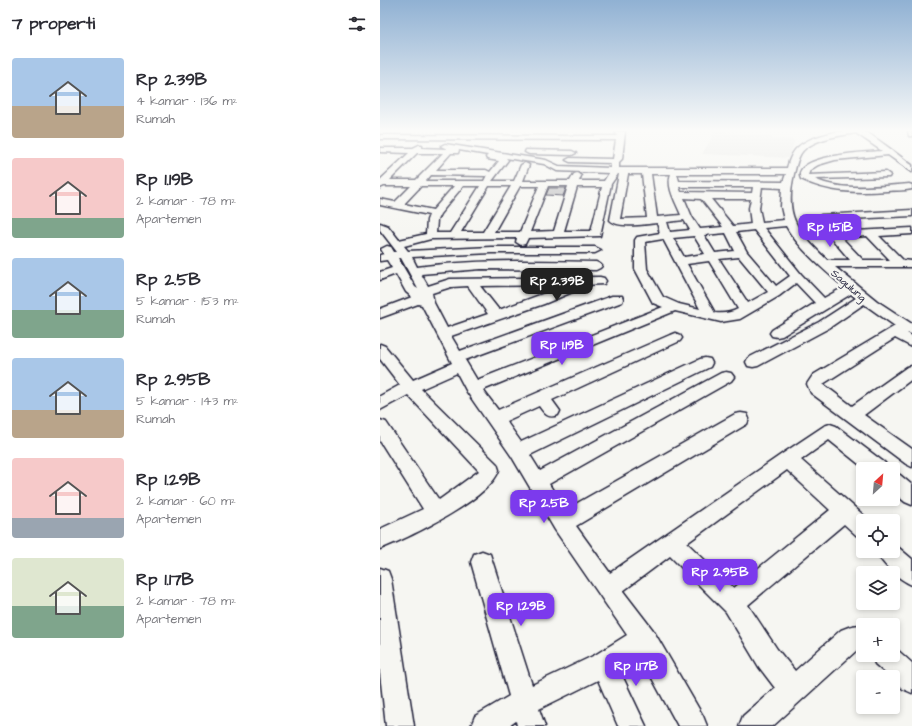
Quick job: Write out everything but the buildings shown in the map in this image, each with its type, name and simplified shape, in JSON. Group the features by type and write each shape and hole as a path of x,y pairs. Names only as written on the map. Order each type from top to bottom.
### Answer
{"street":[{"path":"380,194 384,180 401,165"},
{"path":"398,205 436,165"},
{"path":"459,165 494,172"},
{"path":"453,236 499,165"},
{"path":"487,235 527,165"},
{"path":"551,165 557,168 646,171 790,171"},
{"path":"612,165 617,169"},
{"path":"617,165 615,220 620,222 687,217"},
{"name":"Sagulung","path":"792,165 784,201 791,226 824,263 864,298 904,329 912,342"},
{"path":"804,177 807,168 814,165"},
{"path":"804,177 886,175 875,165"},
{"path":"839,176 844,170 859,167"},
{"path":"508,283 523,235 551,173 579,174 617,169"},
{"path":"397,244 431,236 596,234 607,184 617,169"},
{"path":"646,171 656,220 681,261 710,316"},
{"path":"675,171 674,184 677,195 687,217 698,232 746,310"},
{"path":"429,172 494,172"},
{"path":"558,234 573,184 579,174"},
{"path":"804,177 813,183 834,188 884,196 911,188"},
{"path":"384,180 418,183 607,184"},
{"path":"431,236 432,220 461,183"},
{"path":"674,184 787,185"},
{"path":"758,184 754,208 758,226 797,277 823,304"},
{"path":"677,195 756,196"},
{"path":"726,225 730,195"},
{"path":"704,196 726,225 742,253 775,293"},
{"path":"380,202 436,213"},
{"path":"859,263 825,225 823,219 826,217 907,213 912,222"},
{"path":"790,222 758,226 726,225 698,232 666,235 640,240 641,269 658,300 674,307 721,318 735,316 775,293 797,277"},
{"path":"380,226 384,228 405,255 423,297 473,388 518,452 562,523 644,639 693,726"},
{"path":"834,235 870,232 910,234"},
{"path":"870,232 900,264"},
{"path":"381,240 386,257 399,269 403,278 423,297"},
{"path":"386,257 445,252 596,250"},
{"path":"681,261 742,253"},
{"path":"824,263 912,264"},
{"path":"412,271 438,267 514,265 596,266"},
{"path":"380,276 399,269"},
{"path":"443,334 535,303 584,282"},
{"path":"380,314 423,297 450,283 600,282"},
{"path":"508,283 558,321"},
{"path":"472,284 496,316"},
{"path":"777,333 823,304 852,288"},
{"path":"752,362 824,325 864,298"},
{"path":"380,404 458,362 616,299"},
{"path":"473,388 674,307"},
{"path":"904,329 818,379 815,384 817,389 852,415 909,452"},
{"path":"495,419 547,405 675,338"},
{"path":"380,349 410,387 490,470 489,474 483,480 436,513 380,539"},
{"path":"518,452 705,363"},
{"path":"852,415 912,371"},
{"path":"536,482 726,377"},
{"path":"562,523 741,419"},
{"path":"380,427 436,513"},
{"path":"608,588 788,459 830,432 869,462"},
{"path":"788,459 856,522"},
{"path":"900,487 912,496"},
{"path":"734,604 745,592 844,511"},
{"path":"672,543 734,604 768,658 793,690"},
{"path":"895,558 912,574"},
{"path":"482,562 527,715"},
{"path":"380,579 400,726"},
{"path":"753,726 850,639 856,638"},
{"path":"485,726 509,710 527,715 644,639"},
{"path":"892,662 912,680"},
{"path":"604,664 632,726"}]}
